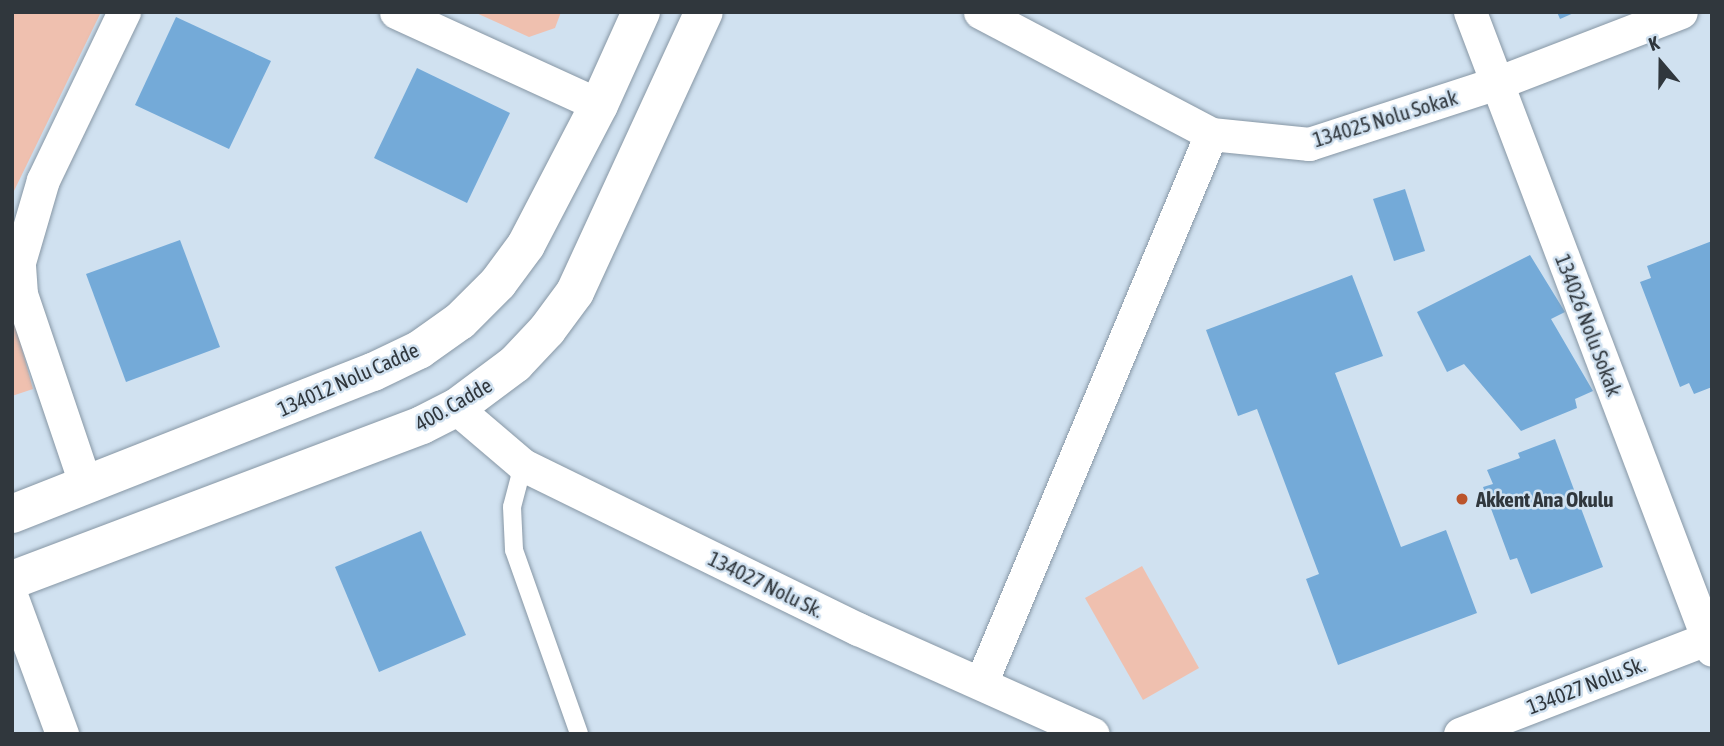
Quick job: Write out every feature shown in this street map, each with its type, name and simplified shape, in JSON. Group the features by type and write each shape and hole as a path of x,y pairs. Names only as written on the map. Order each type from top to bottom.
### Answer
{"main road":[{"name":"134012 Nolu Cadde","path":"12,514 373,372 419,350 460,321 498,283 526,245 599,105 641,12"},
{"name":"400. Cadde","path":"12,580 422,425 456,408 516,364 547,330 575,292 704,12"}],"street":[{"path":"86,485 21,294 15,263 43,180 124,12"},
{"path":"396,12 599,105"},
{"name":"134025 Nolu Sokak","path":"980,12 1211,134 1309,144 1497,83 1681,12"},
{"name":"134026 Nolu Sokak","path":"1470,12 1710,642"},
{"path":"981,683 1211,134"},
{"name":"134027 Nolu Sk.","path":"456,408 523,465 858,629 1093,734"},
{"path":"12,598 62,734"},
{"name":"134027 Nolu Sk.","path":"1460,734 1710,642"}],"lane":[{"path":"523,465 512,507 514,550 579,734"}],"shaded area":[{"path":"12,12 101,12 12,195"},
{"path":"474,12 561,12 555,28 529,37"},
{"path":"12,313 33,389 12,396"},
{"path":"1142,566 1199,668 1143,700 1085,598"}],"building":[{"path":"1557,12 1576,12 1560,19"},
{"path":"176,17 271,61 229,149 135,105"},
{"path":"417,68 510,113 467,203 374,158"},
{"path":"1405,189 1425,251 1394,261 1373,199"},
{"path":"180,240 220,347 126,382 86,274"},
{"path":"1712,241 1712,387 1694,394 1689,383 1680,387 1640,282 1651,278 1647,266"},
{"path":"1530,255 1565,312 1551,319 1593,391 1575,399 1577,408 1521,431 1464,364 1447,372 1417,312"},
{"path":"1352,275 1383,356 1335,373 1401,547 1446,530 1477,613 1338,665 1306,579 1319,574 1257,409 1238,416 1206,330"},
{"path":"1555,439 1603,567 1531,594 1517,558 1510,560 1483,487 1493,484 1487,470 1520,458 1518,453"},
{"path":"421,531 466,635 379,672 335,567"}],"place":[{"name":"Akkent Ana Okulu","path":"1462,499"}]}
